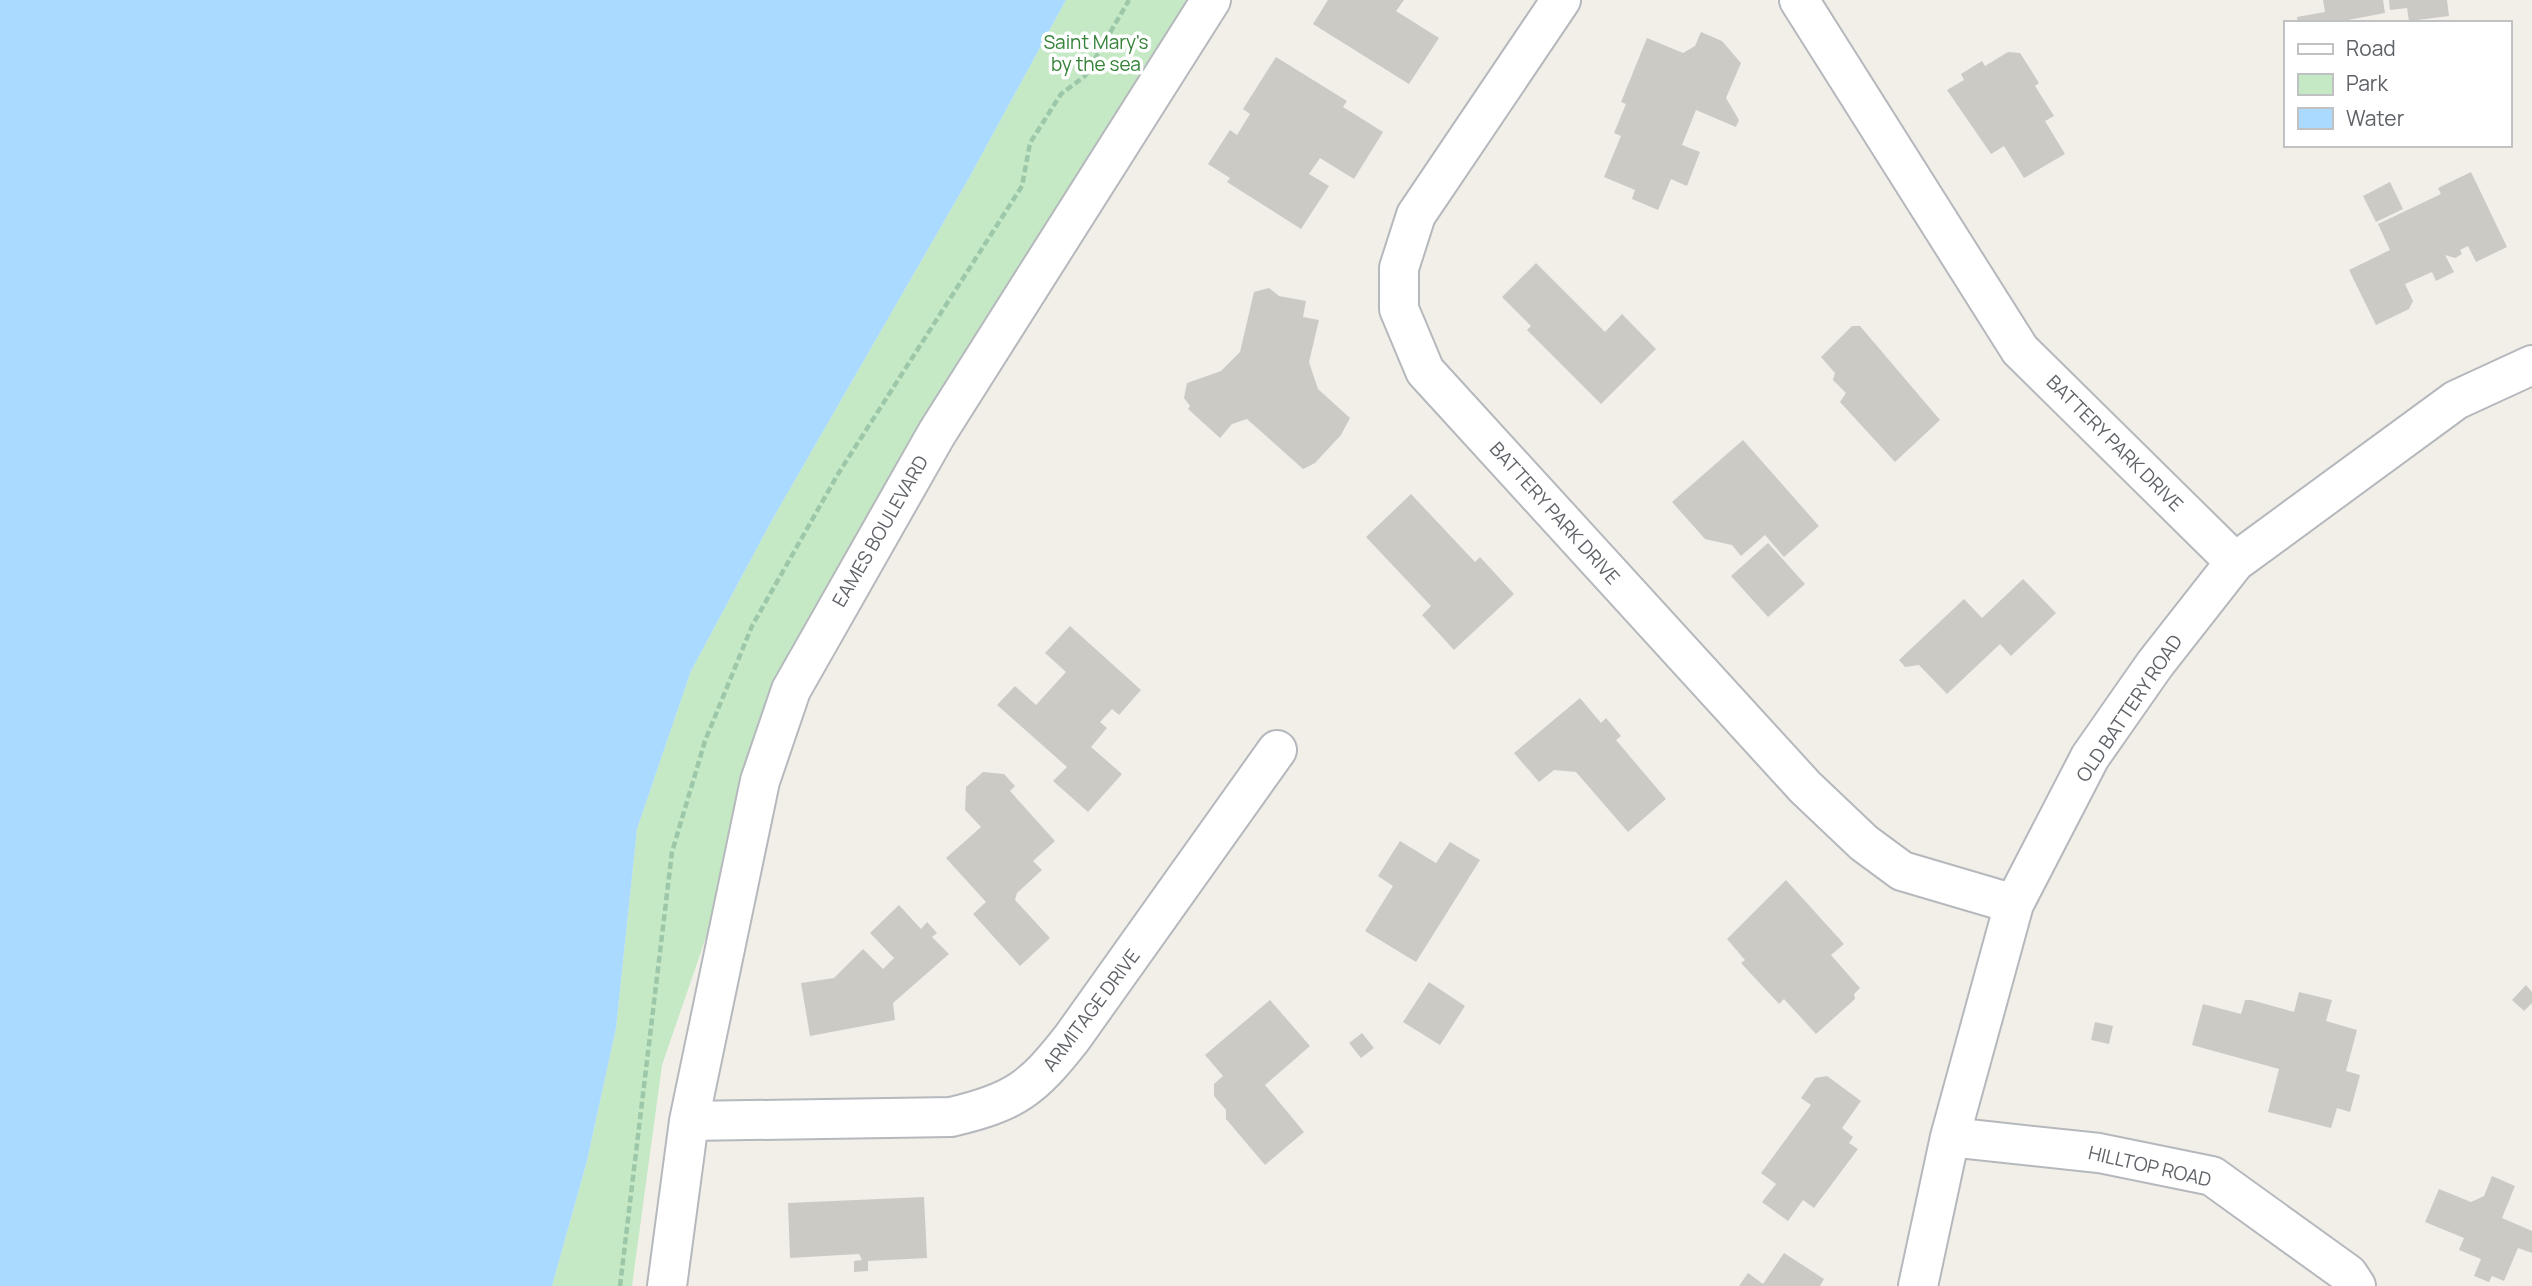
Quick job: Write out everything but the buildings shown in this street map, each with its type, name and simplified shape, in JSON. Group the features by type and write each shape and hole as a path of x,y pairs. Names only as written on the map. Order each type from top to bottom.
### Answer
{"street":[{"name":"EAMES BOULEVARD","path":"667,1286 689,1121 760,781 791,690 937,433 1211,0"},
{"name":"BATTERY PARK DRIVE","path":"1561,0 1416,215 1399,268 1399,309 1425,371 1805,787 1864,842 1902,871 2014,904"},
{"name":"BATTERY PARK DRIVE","path":"1798,0 2020,350 2235,562"},
{"name":"OLD BATTERY ROAD","path":"1918,1286 1950,1137 2014,904 2090,757 2155,664 2235,562 2456,400 2532,365"},
{"name":"ARMITAGE DRIVE","path":"689,1121 951,1117 988,1108 1017,1096 1045,1073 1072,1038 1278,750"},
{"name":"HILLTOP ROAD","path":"1950,1137 2099,1153 2212,1176 2348,1274 2357,1286"}],"green space":[{"name":"Saint Mary's by the sea","path":"1066,0 1190,0 785,708 662,1065 632,1286 552,1286 587,1161 616,1028 637,829 691,671 772,520 969,178"}],"water":[{"path":"0,0 1066,0 969,178 772,520 691,671 637,829 616,1028 587,1161 552,1286 0,1286"}]}
